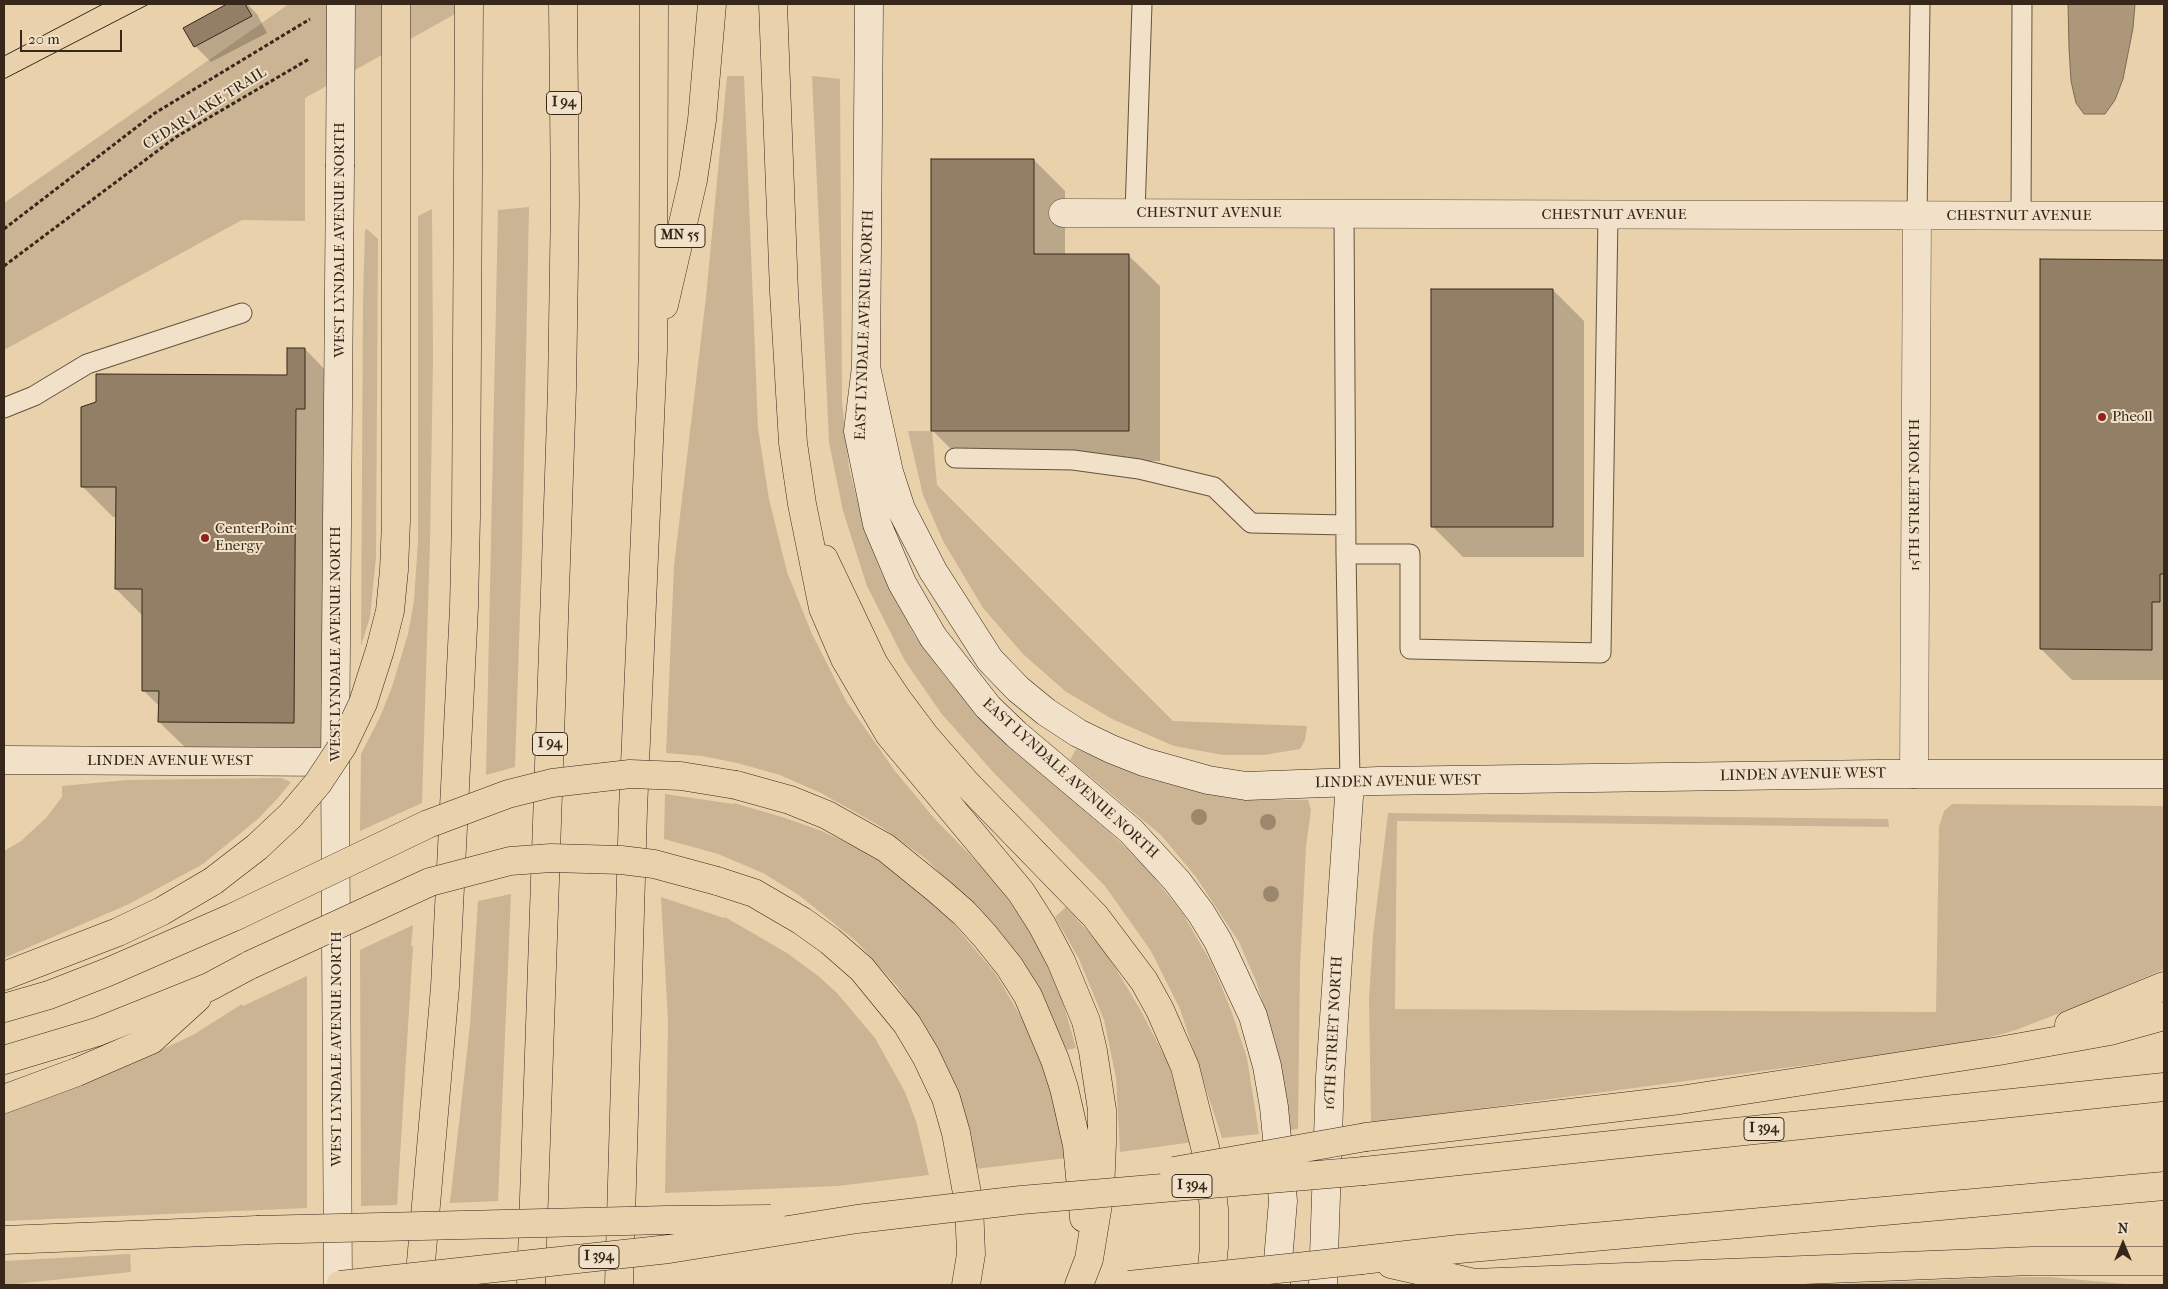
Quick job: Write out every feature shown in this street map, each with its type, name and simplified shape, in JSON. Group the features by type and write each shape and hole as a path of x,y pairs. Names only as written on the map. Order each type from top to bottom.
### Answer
{"highway":[{"path":"4,976 118,932 162,911 214,881 257,847 291,815 318,783 343,745 363,703 390,611 394,570 396,520 396,4"},
{"path":"419,1285 445,987 459,715 466,516 469,4"},
{"name":"I 94","path":"531,1285 562,389 565,202 563,4"},
{"path":"619,1285 632,830 653,350 654,4"},
{"name":"MN 55","path":"653,350 693,180 702,120 712,4"},
{"path":"772,4 792,443 823,608 844,658 889,734 1020,892 1042,925 1061,961 1083,1014 1093,1051 1102,1110 1100,1192 1089,1259 1079,1285"},
{"path":"807,523 874,664 898,700 925,736 965,782 1095,916 1144,981 1160,1010 1185,1067 1210,1163 1214,1209 1214,1247 1210,1285"},
{"path":"4,1008 49,995 108,972 236,916 428,824 508,794 552,783 630,774 681,776 736,785 790,800 827,815 886,848 964,913 1009,966 1028,996 1044,1030 1064,1088 1077,1145 1089,1259"},
{"path":"4,1060 97,1032 209,986 250,965 430,882 510,861 551,858 621,860 654,864 754,893 802,921 830,941 862,969 907,1024 926,1056 946,1098 956,1133 969,1204 971,1254 966,1285"},
{"path":"4,1099 77,1072 151,1040 209,986"},
{"path":"2000,1051 2104,1012 2164,986"},
{"path":"1020,1200 1366,1136 1680,1100 2000,1051 2110,1031 2164,1016"},
{"name":"I 394","path":"339,1285 669,1249 857,1219 1020,1200 1364,1172 2164,1087"},
{"path":"1129,1285 1459,1249 2164,1186"},
{"path":"4,1240 256,1230 667,1220 857,1219"},
{"path":"1366,1260 1474,1282 2032,1261 2164,1260"}],"street":[{"name":"WEST LYNDALE AVENUE NORTH","path":"339,1285 335,762 341,4"},
{"name":"EAST LYNDALE AVENUE NORTH","path":"869,4 870,79 866,366 858,431 877,524 902,583 933,637 988,707 1016,734 1131,831 1156,857 1200,913 1237,978 1253,1016 1267,1066 1274,1107 1283,1201 1276,1285"},
{"name":"CHESTNUT AVENUE","path":"1063,212 2164,216"},
{"name":"15TH STREET NORTH","path":"1914,774 1917,216"},
{"name":"LINDEN AVENUE WEST","path":"866,366 889,472 901,509 933,572 990,660 1018,689 1046,712 1078,733 1111,749 1176,772 1208,780 1246,786 1350,782 1914,774 2164,774"},
{"name":"LINDEN AVENUE WEST","path":"4,760 335,762"},
{"name":"16TH STREET NORTH","path":"1324,1285 1330,1077 1350,782"}],"lane":[{"path":"1135,213 1142,4"},
{"path":"1917,216 1920,4"},
{"path":"2021,216 2022,4"},
{"path":"1344,214 1346,554 1350,782"},
{"path":"1346,554 1410,554 1410,649 1601,653 1608,215"},
{"path":"4,408 34,396 87,364 242,313"},
{"path":"955,458 1073,460 1139,469 1214,487 1250,523 1346,524"}],"path":[{"path":"4,229 154,113 312,18"},
{"name":"CEDAR LAKE TRAIL","path":"4,266 176,137 314,56"}],"shaded area":[{"path":"289,4 473,4 305,98 305,221 242,220 4,350 4,203"},
{"path":"2068,4 2135,4 2133,28 2123,79 2115,100 2105,114 2084,114 2076,103 2071,81"},
{"path":"727,76 744,76 758,428 769,499 787,572 812,634 846,701 895,771 934,818 998,884 1036,941 1059,989 1076,1048 1067,1050 1029,974 963,896 926,859 880,826 821,793 780,775 702,756 666,753 674,566 706,297"},
{"path":"812,76 840,79 842,402 849,468 865,531 882,574 915,636 947,679 987,724 1120,842 1148,870 1183,914 1212,964 1231,1010 1247,1058 1259,1134 1222,1138 1180,1009 1151,951 1105,886 994,773 941,713 905,661 867,586 843,511 829,442"},
{"path":"529,207 522,553 515,767 486,775 498,210"},
{"path":"432,209 433,357 430,543 422,803 360,831 361,754 380,717 392,687 408,634 414,601 418,541 418,216"},
{"path":"367,229 378,239 376,557 370,617 361,646 363,298 365,230"},
{"path":"908,431 932,431 937,485 1173,721 1307,726 1305,740 1300,749 1264,755 1223,755 1174,746 1112,719 1065,691 1023,654 983,608 943,541 923,495"},
{"path":"1076,749 1146,778 1195,791 1241,799 1308,800 1311,810 1306,847 1300,968 1298,1129 1290,1130 1276,1044 1256,981 1239,942 1196,877 1161,835 1070,760"},
{"path":"281,778 291,782 278,798 259,818 203,864 129,904 4,958 4,851 21,841 46,818 62,797 62,786 127,780"},
{"path":"665,794 734,803 822,831 874,856 916,889 952,922 995,973 1024,1022 1054,1092 1067,1158 975,1169 923,1024 897,986 857,942 800,896 763,873 718,854 664,839"},
{"path":"1952,804 2164,806 2164,969 2086,1003 2013,1031 1964,1044 1371,1123 1369,999 1373,935 1388,813 1888,819 1889,827 1397,821 1395,1009 1936,1012 1939,827 1944,811"},
{"path":"511,894 498,1201 450,1203 470,1025 478,901"},
{"path":"661,897 725,917 787,953 817,975 837,993 875,1038 905,1092 916,1121 929,1175 838,1186 665,1193 668,1021"},
{"path":"1066,907 1105,951 1140,1009 1168,1063 1194,1142 1120,1152 1116,1078 1104,1020 1079,959 1055,917"},
{"path":"413,925 397,1205 361,1206 360,950"},
{"path":"307,976 307,1208 4,1221 4,1113 137,1061 193,1035 242,1004 243,1006"},
{"path":"130,1254 131,1272 4,1285 4,1261"},
{"path":"2050,1277 2137,1285 1819,1285"}],"building":[{"path":"227,4 245,4 252,16 194,47 183,28"},
{"path":"931,159 1034,159 1034,254 1129,254 1129,431 931,431"},
{"name":"Pheoll","path":"2040,259 2164,260 2164,574 2160,574 2160,602 2152,602 2152,650 2040,649"},
{"path":"1431,289 1553,289 1553,527 1431,527"},
{"name":"CenterPoint Energy","path":"287,348 305,348 305,409 296,409 294,723 158,722 159,691 142,691 142,589 115,589 116,487 81,487 81,407 96,402 96,374 287,375"}],"tram line":[{"path":"4,56 103,4"},
{"path":"4,79 149,4"}],"place":[{"name":"Pheoll","path":"2102,417"},
{"name":"CenterPoint Energy","path":"205,538"}]}
